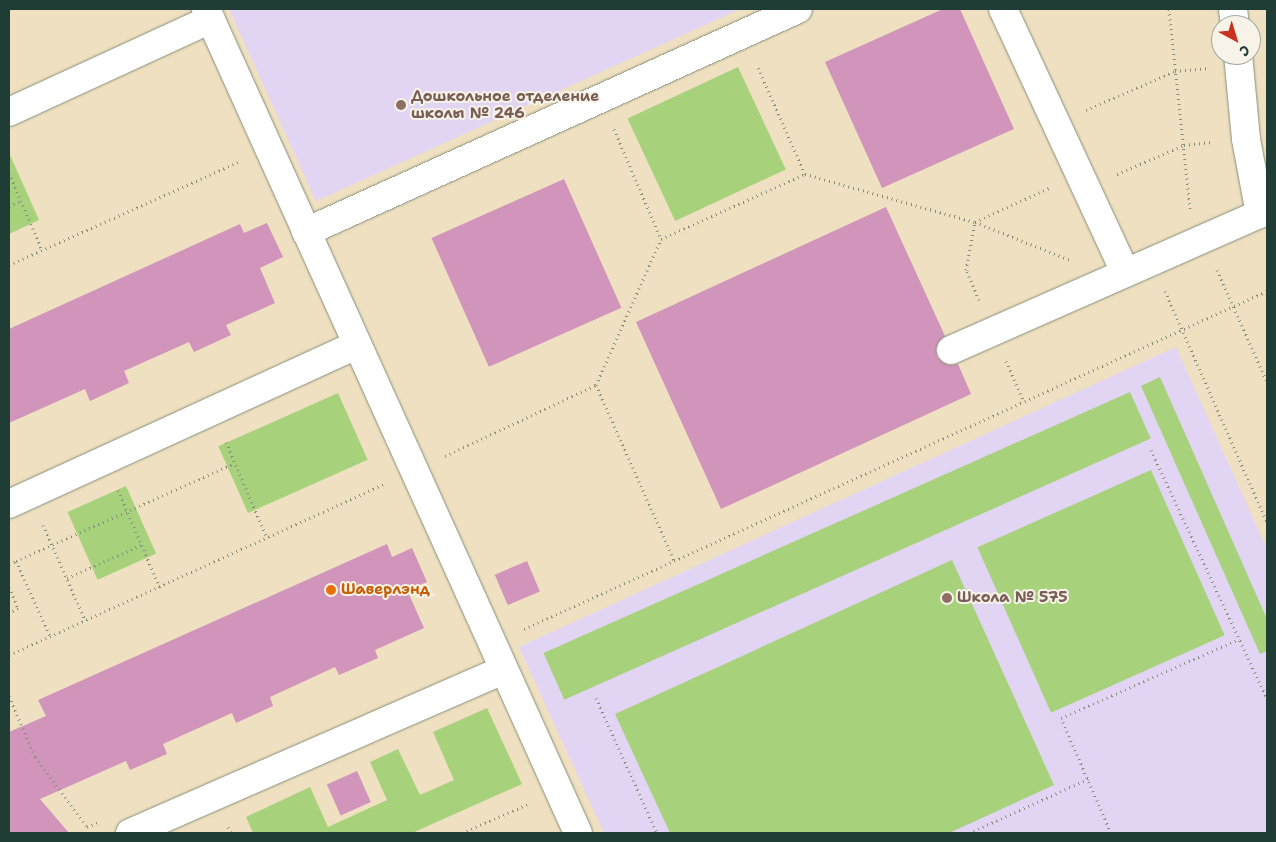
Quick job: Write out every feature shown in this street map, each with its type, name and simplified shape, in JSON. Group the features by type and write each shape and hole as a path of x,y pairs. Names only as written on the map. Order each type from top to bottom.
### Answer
{"lane":[{"path":"306,232 798,9"},
{"path":"1003,9 1083,181 1120,275"},
{"path":"9,112 208,14 578,833"},
{"path":"952,350 1152,260 1264,222 1246,139 1227,65"},
{"path":"19,500 357,345"},
{"path":"130,833 503,670"}],"path":[{"path":"743,34 805,174"},
{"path":"1056,123 1175,70 1211,64"},
{"path":"601,98 661,239"},
{"path":"975,222 1184,145 1222,141"},
{"path":"9,265 268,148"},
{"path":"9,174 42,250"},
{"path":"9,655 160,588 596,385 661,239 805,174 975,222 1120,275"},
{"path":"9,206 21,201"},
{"path":"975,222 966,270 1024,402"},
{"path":"1152,260 1181,330 1267,522"},
{"path":"491,644 1267,291"},
{"path":"596,385 674,560"},
{"path":"226,442 268,538"},
{"path":"1151,450 1267,699"},
{"path":"9,564 235,463"},
{"path":"118,490 160,588"},
{"path":"19,500 52,545 86,620"},
{"path":"67,578 141,545"},
{"path":"16,561 50,636"},
{"path":"9,586 18,608 9,613"},
{"path":"1111,833 1061,718 1239,639"},
{"path":"9,696 35,757 87,826 104,820"},
{"path":"596,698 657,833"},
{"path":"970,833 1088,779"},
{"path":"462,833 558,790"}],"shaded area":[{"name":"Дошкольное отделение школы № 246","path":"229,9 740,9 316,201"},
{"name":"Школа № 575","path":"1176,347 1267,549 1267,833 604,833 519,647"}],"green space":[{"path":"738,67 786,169 675,221 627,119"},
{"path":"9,156 39,220 9,234"},
{"path":"1160,377 1267,619 1267,651 1260,654 1141,386"},
{"path":"1130,392 1151,439 564,700 544,653"},
{"path":"338,393 368,460 248,513 218,446"},
{"path":"1151,470 1225,635 1051,713 977,547"},
{"path":"126,486 156,554 98,580 68,512"},
{"path":"952,560 1054,785 949,833 670,833 615,714"},
{"path":"487,708 522,784 412,833 253,833 246,817 310,787 328,827 387,800 370,762 398,749 420,795 454,780 433,732"}],"building":[{"path":"943,9 960,9 1014,129 882,188 825,62"},
{"path":"564,179 621,308 489,367 432,238"},
{"path":"886,207 945,336 936,348 937,357 949,365 958,364 971,394 721,509 636,322"},
{"path":"267,223 283,257 260,268 275,303 226,325 231,335 194,352 189,342 124,371 129,383 90,401 85,389 9,423 9,329 240,224 244,233"},
{"path":"387,544 392,557 412,548 427,582 407,590 424,628 375,650 378,658 339,675 335,667 270,697 273,706 236,723 232,713 163,744 167,754 130,770 126,761 40,799 69,833 9,833 9,732 46,716 38,700"},
{"path":"527,561 540,591 508,605 495,575"},
{"path":"357,771 371,802 341,815 327,784"}],"place":[{"name":"Дошкольное отделение школы № 246","path":"401,105"},
{"name":"Шаверлэнд","path":"331,590"},
{"name":"Школа № 575","path":"947,598"}]}
